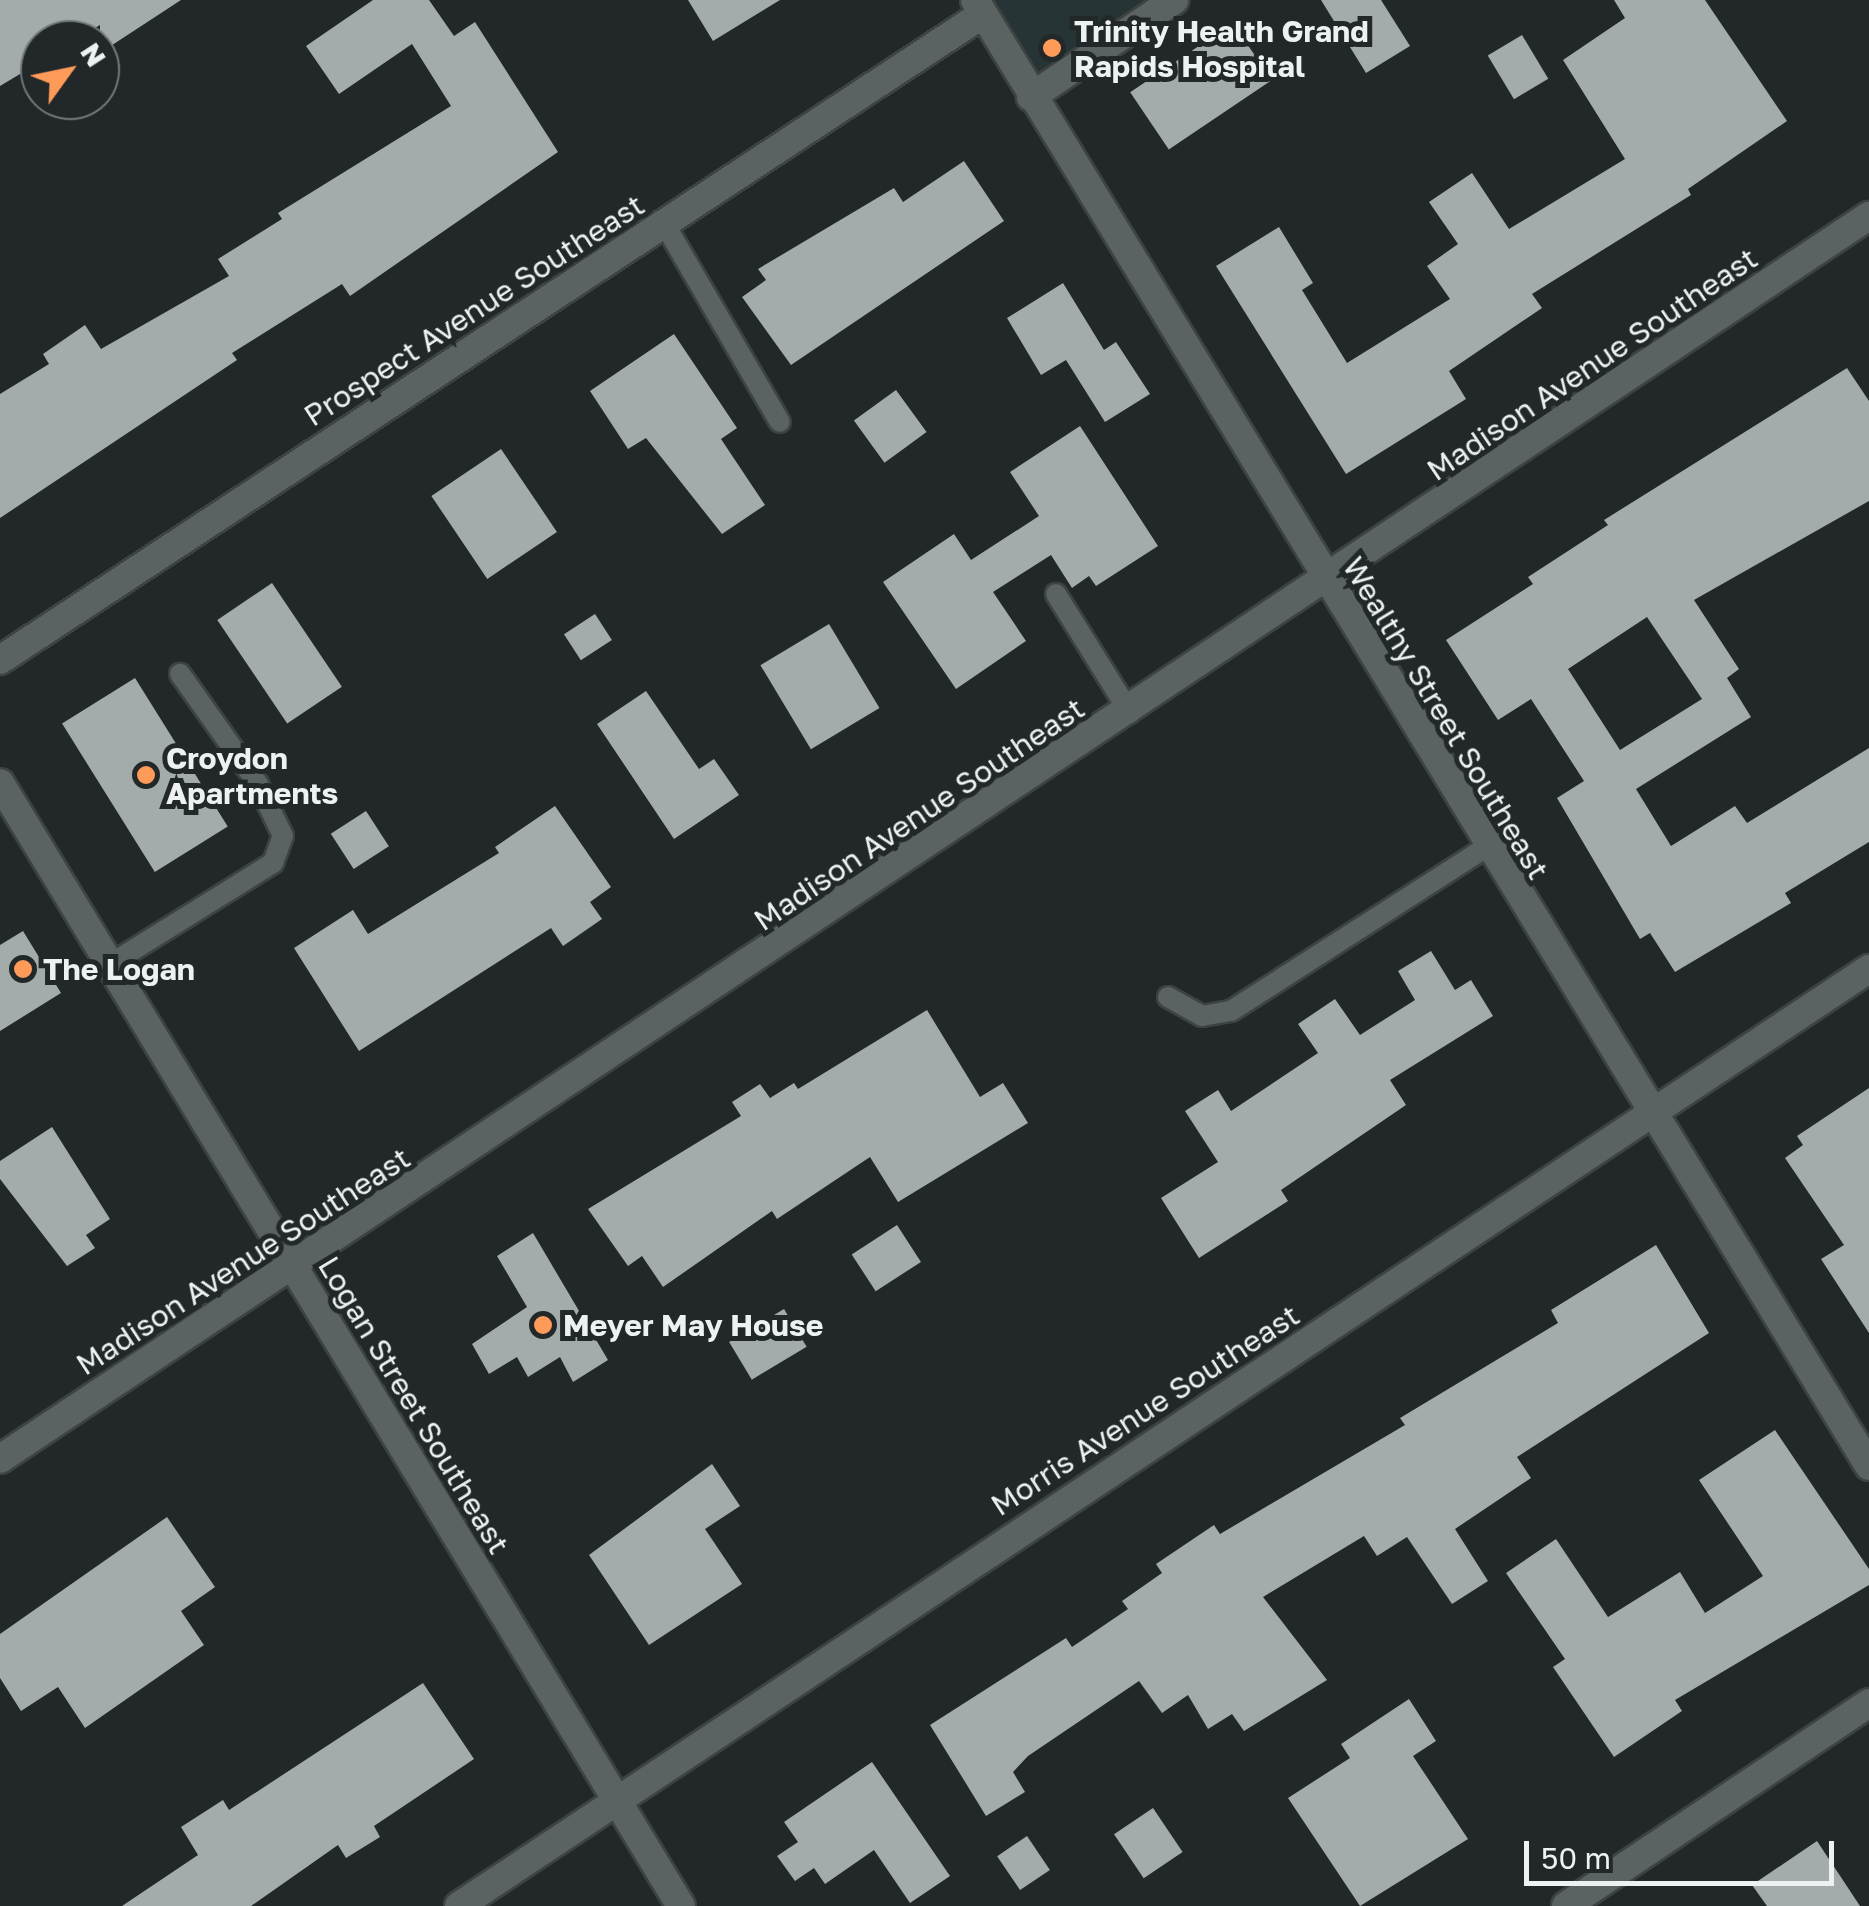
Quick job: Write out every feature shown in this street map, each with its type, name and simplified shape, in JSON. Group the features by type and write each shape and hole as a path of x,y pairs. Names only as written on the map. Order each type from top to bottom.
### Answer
{"street":[{"path":"1031,96 1174,0"},
{"name":"Wealthy Street Southeast","path":"979,7 1650,1117 1869,1466"},
{"name":"Prospect Avenue Southeast","path":"0,660 664,223 979,7"},
{"name":"Madison Avenue Southeast","path":"0,1459 1326,583 1869,216"},
{"name":"Logan Street Southeast","path":"0,783 680,1906"},
{"name":"Morris Avenue Southeast","path":"458,1906 1869,969"},
{"path":"1566,1906 1869,1703"}],"lane":[{"path":"664,223 780,422"},
{"path":"1056,594 1130,712"},
{"path":"110,965 273,863 283,836 258,784 180,674"},
{"path":"1168,997 1202,1016 1231,1011 1486,847"}],"shaded area":[{"name":"Trinity Health Grand Rapids Hospital","path":"972,0 1173,0 1031,97"}],"building":[{"path":"0,0 181,0 120,40 120,20 20,20 20,74 0,86"},
{"path":"373,0 429,0 454,36 475,22 558,152 350,296 342,284 232,353 237,360 0,518 0,394 49,364 43,354 85,325 101,349 229,276 218,259 282,219 278,213 451,106 412,44 339,94 306,46"},
{"path":"688,0 780,0 713,41"},
{"path":"1321,0 1381,0 1410,46 1366,73"},
{"path":"1614,0 1705,0 1787,121 1688,189 1691,195 1532,294 1542,308 1449,371 1466,399 1346,474 1216,266 1279,227 1313,283 1302,290 1347,363 1450,299 1427,266 1458,244 1429,202 1472,173 1509,229 1625,159 1563,60 1625,18"},
{"path":"1233,23 1272,80 1169,150 1130,92"},
{"path":"1522,35 1548,79 1514,99 1488,56"},
{"path":"964,161 1004,221 791,365 742,297 766,280 758,269 894,188 903,202"},
{"path":"1063,283 1104,350 1116,342 1150,394 1105,422 1066,360 1041,375 1007,318"},
{"path":"674,334 737,428 721,439 765,505 722,534 646,438 628,449 590,391"},
{"path":"1847,368 1869,401 1869,501 1694,600 1739,669 1727,678 1751,717 1636,789 1671,846 1735,806 1747,823 1869,748 1869,842 1785,893 1791,903 1675,972 1650,933 1640,939 1557,798 1584,781 1531,699 1498,720 1446,640 1533,584 1528,577 1608,525 1604,520","holes":["1647,617 1702,699 1620,750 1568,669"]},
{"path":"896,390 927,432 884,463 854,421"},
{"path":"1080,426 1158,546 1096,586 1089,576 1072,588 1051,555 993,592 1026,641 956,689 883,582 954,534 971,560 1039,516 1010,472"},
{"path":"501,449 557,532 487,579 431,496"},
{"path":"272,583 342,687 287,724 217,620"},
{"path":"595,614 612,640 581,660 564,634"},
{"path":"829,624 879,708 811,749 760,665"},
{"name":"Croydon Apartments","path":"135,678 228,826 155,872 62,724"},
{"path":"646,691 699,769 714,759 739,795 674,839 597,724"},
{"path":"555,806 611,887 590,902 602,919 563,946 551,928 359,1051 294,948 353,910 368,934 499,853 495,847"},
{"path":"366,811 389,846 354,869 331,834"},
{"name":"The Logan","path":"23,931 61,993 0,1031 0,945"},
{"path":"1431,951 1455,990 1471,980 1493,1016 1390,1080 1406,1105 1281,1190 1288,1201 1199,1258 1161,1198 1218,1162 1185,1111 1218,1090 1231,1111 1318,1053 1298,1024 1335,999 1360,1035 1415,1000 1398,971"},
{"path":"927,1010 980,1097 1003,1083 1028,1123 898,1202 870,1157 777,1219 772,1211 663,1287 642,1256 628,1266 588,1209 741,1116 732,1102 760,1084 770,1098 794,1083 798,1089"},
{"path":"1869,1088 1869,1333 1821,1259 1844,1245 1785,1158 1803,1145 1797,1136"},
{"path":"52,1127 110,1219 86,1235 95,1248 67,1266 0,1179 0,1161"},
{"path":"897,1225 921,1262 876,1291 852,1254"},
{"name":"Meyer May House","path":"533,1233 608,1360 573,1382 560,1357 528,1377 517,1357 489,1374 472,1344 527,1307 497,1256"},
{"path":"1656,1245 1709,1333 1517,1457 1531,1478 1455,1529 1488,1581 1452,1604 1407,1537 1377,1556 1364,1536 1263,1597 1327,1680 1244,1731 1232,1714 1208,1729 1188,1695 1162,1713 1139,1681 1028,1756 1013,1772 1025,1792 986,1816 930,1725 1066,1638 1072,1647 1128,1609 1122,1601 1162,1573 1156,1564 1214,1525 1220,1534 1405,1425 1400,1418 1558,1323 1551,1310"},
{"path":"784,1309 807,1347 752,1380 729,1342"},
{"path":"1775,1430 1869,1569 1869,1585 1675,1700 1682,1711 1614,1757 1553,1667 1565,1659 1506,1573 1556,1539 1608,1617 1680,1572 1705,1613 1763,1576 1699,1480"},
{"path":"712,1464 740,1506 705,1529 742,1584 649,1645 589,1555"},
{"path":"167,1517 215,1587 181,1611 204,1645 85,1728 58,1687 21,1711 0,1678 0,1634"},
{"path":"423,1683 474,1759 374,1826 380,1837 346,1858 338,1845 251,1906 122,1906 198,1855 181,1827 223,1800 229,1810"},
{"path":"1409,1699 1436,1741 1413,1756 1468,1839 1360,1906 1288,1798 1350,1758 1341,1744"},
{"path":"872,1762 950,1876 910,1903 874,1850 825,1884 814,1868 795,1881 777,1856 798,1842 784,1822"},
{"path":"1153,1808 1183,1852 1144,1878 1114,1834"},
{"path":"1027,1836 1050,1870 1020,1890 997,1856"},
{"path":"1817,1841 1860,1906 1767,1906 1752,1885"}],"place":[{"name":"Trinity Health Grand Rapids Hospital","path":"1052,48"},
{"name":"Croydon Apartments","path":"146,775"},
{"name":"The Logan","path":"23,969"},
{"name":"Meyer May House","path":"543,1325"}]}
